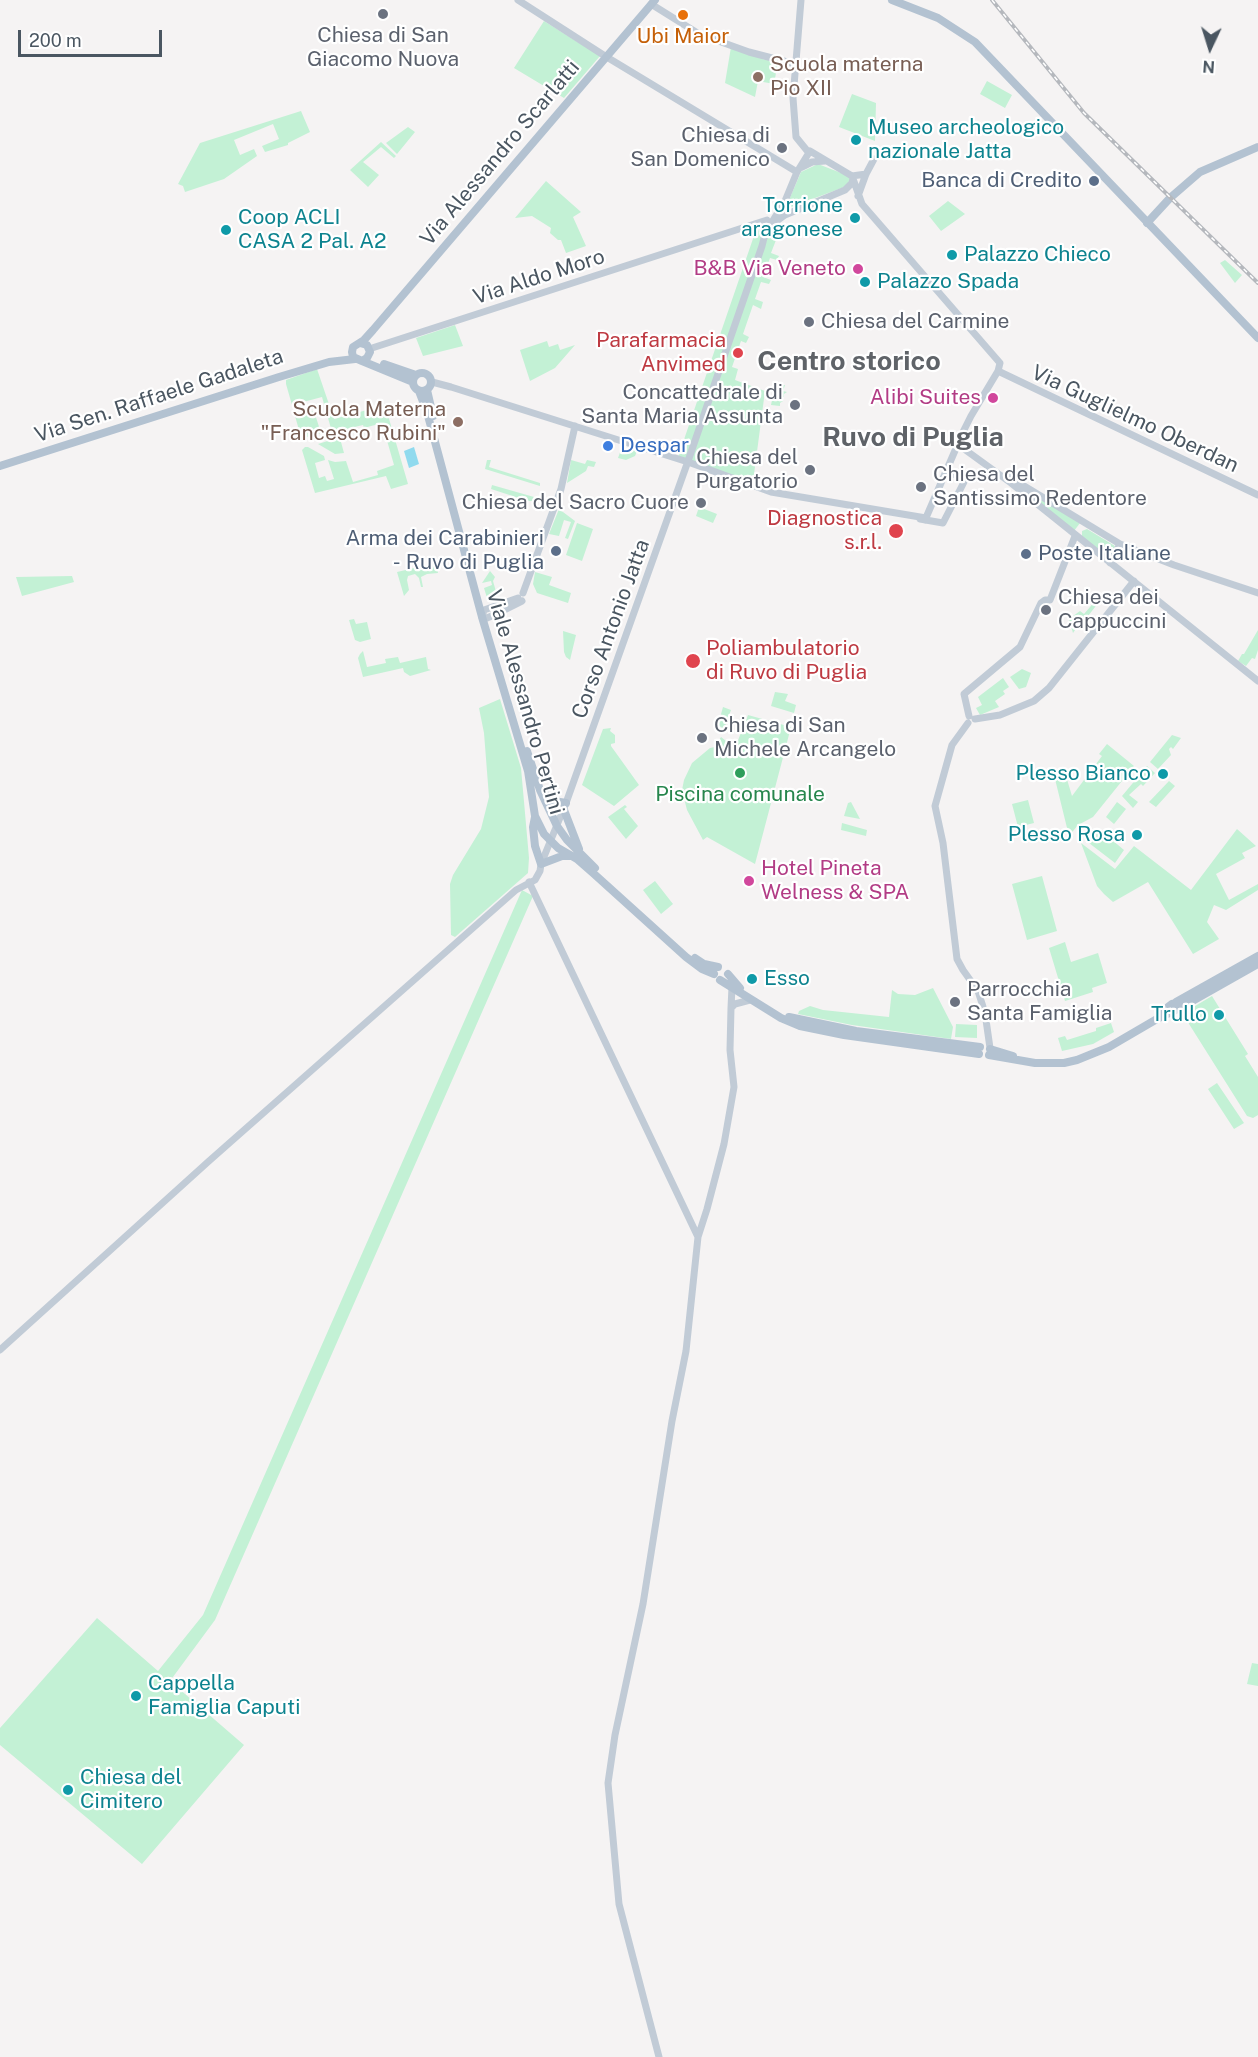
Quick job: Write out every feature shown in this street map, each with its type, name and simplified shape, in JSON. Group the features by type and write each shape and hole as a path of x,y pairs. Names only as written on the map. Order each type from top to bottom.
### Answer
{"main road":[{"path":"518,0 605,56 798,171 812,162 825,161"},
{"path":"801,0 793,98 796,138 807,151 852,177 860,198 999,360 999,368 970,416 925,519"},
{"path":"891,0 934,17 936,21 977,46 1046,114 1258,338"},
{"path":"653,2 699,34 749,52 795,64"},
{"name":"Via Alessandro Scarlatti","path":"352,350 373,330 653,2"},
{"path":"1148,223 1170,198 1200,172 1258,147"},
{"name":"Corso Antonio Jatta","path":"565,806 769,224 785,201 807,151"},
{"path":"860,198 866,174 874,159"},
{"path":"852,177 866,174"},
{"path":"852,177 852,183 845,190 860,198"},
{"name":"Via Aldo Moro","path":"365,354 754,225 769,224 845,190"},
{"path":"785,201 789,208 796,210"},
{"name":"Via Alessandro Scarlatti","path":"365,354 373,330"},
{"path":"360,343 365,354"},
{"path":"352,350 352,355 365,354 415,379 426,388 451,387 687,462 763,491 943,523 964,482 947,470"},
{"name":"Via Sen. Raffaele Gadaleta","path":"329,362 352,350"},
{"name":"Via Sen. Raffaele Gadaleta","path":"0,466 329,362 365,354"},
{"name":"Via Guglielmo Oberdan","path":"999,368 1021,384 1258,495"},
{"path":"415,379 426,374 426,388"},
{"name":"Viale Alessandro Pertini","path":"426,388 454,509 528,771 535,816 550,841 576,855"},
{"path":"484,615 521,598 561,489 575,426"},
{"path":"959,444 1012,481 1120,544 1258,592"},
{"path":"1012,481 1075,536 1258,681"},
{"path":"971,719 964,694 1020,647 1041,603 1050,600 1075,536"},
{"path":"1112,565 1120,544"},
{"path":"990,1051 985,1013 978,991 957,959 943,843 935,806 952,745 971,719 1000,715 1034,701 1049,688 1134,581"},
{"name":"Viale Alessandro Pertini","path":"484,615 540,790 557,826 576,855 686,957 702,969 718,974 750,1000 800,1026 844,1035 980,1049"},
{"path":"540,790 565,806"},
{"name":"Viale Alessandro Pertini","path":"565,806 576,855"},
{"name":"Viale Alessandro Pertini","path":"530,881 535,880 540,871 565,806"},
{"path":"535,816 533,827 540,866 562,856 576,855"},
{"path":"0,1350 209,1161 516,890 530,881 698,1237"},
{"path":"1176,1006 1258,956"},
{"path":"1176,1006 1258,963"},
{"name":"Viale Alessandro Pertini","path":"718,974 726,968 735,984 784,1015 796,1019 856,1031 980,1049"},
{"path":"659,2057 620,1904 608,1783 615,1735 643,1604 672,1421 686,1351 698,1237 724,1144 734,1087 730,1050 732,987"},
{"path":"731,1008 735,1004 750,1000"},
{"name":"Viale Alessandro Pertini","path":"980,1049 984,1057 990,1051 1032,1059 1071,1057 1120,1037 1176,1006"},
{"path":"980,1049 987,1031"}],"green space":[{"path":"544,21 600,56 564,98 514,68"},
{"name":"Scuola materna Pio XII","path":"731,47 762,57 762,59 778,62 774,84 758,81 755,97 725,83"},
{"path":"987,81 1012,95 1005,108 980,94"},
{"path":"852,94 876,103 875,141 839,127"},
{"path":"301,111 310,132 288,145 265,152 262,146 279,139 273,124 234,140 240,155 254,149 257,156 224,179 185,192 183,186 178,184 200,143"},
{"path":"408,127 415,132 397,154 386,143"},
{"path":"381,142 396,156 394,158 381,147 363,162 379,175 368,187 350,170"},
{"path":"818,164 849,176 847,186 791,207 789,200 801,172"},
{"path":"546,181 581,212 573,217 586,246 566,253 561,240 550,233 551,228 532,216 515,218"},
{"path":"948,201 965,214 941,231 929,216"},
{"path":"756,230 785,234 780,241 776,240 771,253 779,256 777,260 770,258 763,277 771,280 769,284 761,282 755,299 763,302 761,309 753,305 743,334 749,337 746,343 741,341 732,367 738,369 735,380 765,391 753,482 678,457"},
{"path":"1225,260 1242,275 1235,283 1220,263"},
{"path":"455,325 463,346 423,356 416,338"},
{"path":"547,341 549,347 558,344 560,350 575,345 555,368 530,381 520,350"},
{"path":"317,369 334,419 385,405 408,484 391,489 386,476 315,493 302,450 305,447 324,456 325,460 315,463 319,478 325,476 327,481 334,479 328,460 346,461 353,482 378,475 377,471 394,465 382,423 338,431 344,453 335,454 318,444 334,439 322,397 292,405 286,384 286,380"},
{"path":"775,385 785,385 783,391 787,392 781,398 783,401 780,406 771,405"},
{"path":"314,411 321,433 310,439 299,430 295,416"},
{"path":"622,447 637,451 635,456 626,460 618,458"},
{"path":"487,460 491,460 489,467 540,483 540,486 485,469"},
{"path":"571,460 585,464 587,460 596,462 594,467 588,466 586,471 567,483"},
{"path":"1013,481 1080,523 1074,531"},
{"path":"492,485 534,497 532,501 528,501 491,489"},
{"path":"699,507 717,514 713,523 696,516"},
{"path":"559,509 575,521 568,539 565,538 571,522 564,520 559,536 549,534"},
{"path":"577,523 593,529 582,561 566,555"},
{"path":"1087,529 1115,546 1108,557 1082,537 1082,531"},
{"path":"436,563 438,573 421,577 423,587 415,574 408,576 409,590 404,596 397,572"},
{"path":"490,571 495,577 493,581 497,595 488,601 484,588 492,585 491,581 482,583"},
{"path":"535,572 552,577 549,585 571,593 568,603 537,593 533,584"},
{"path":"72,576 74,582 22,596 16,577"},
{"path":"1096,600 1099,602 1073,633 1069,619 1080,611 1084,614"},
{"path":"354,619 356,624 367,622 371,639 360,642 355,640 349,620"},
{"path":"1258,630 1258,650 1255,659 1252,658 1246,666 1238,661"},
{"path":"563,631 576,635 570,660 564,652"},
{"path":"363,651 367,667 386,663 385,659 398,657 400,663 426,657 428,669 431,670 410,676 404,672 403,668 363,677 358,658"},
{"path":"1022,669 1031,673 1026,687 1019,689 1010,677"},
{"path":"1003,678 1009,687 1003,691 1005,694 995,701 999,707 980,715 976,708 982,705 978,697"},
{"path":"775,692 788,694 785,701 796,705 794,713 771,706"},
{"path":"500,699 521,768 529,858 528,873 455,937 451,935 450,884 453,875 481,829 489,797 484,733 479,708"},
{"path":"723,707 731,710 724,729 718,725"},
{"path":"748,715 791,727 755,864 707,837 703,840 687,810 682,790 692,763 710,748 715,747 721,737 735,748"},
{"path":"611,728 610,731 615,735 615,743 611,746 639,785 614,806 582,785 603,729"},
{"path":"1172,735 1181,738 1173,749 1171,747 1169,749 1171,755 1158,769 1150,762"},
{"path":"1107,744 1134,766 1093,817 1078,825 1069,836 1055,779 1066,776 1072,796 1102,756 1099,754"},
{"path":"1147,766 1155,773 1143,786 1141,784 1129,795 1138,802 1133,808 1122,796"},
{"path":"1169,781 1175,786 1156,807 1149,802"},
{"path":"1028,800 1034,823 1018,827 1012,804"},
{"path":"851,802 860,819 844,816 848,803"},
{"path":"1117,802 1126,809 1114,824 1106,817"},
{"path":"625,805 627,807 624,809 638,826 626,839 608,817"},
{"path":"842,823 867,830 866,836 841,830"},
{"path":"1099,829 1124,850 1115,863 1089,843"},
{"path":"1237,829 1256,846 1242,853 1245,858 1216,874 1229,900 1258,884 1258,890 1226,910 1214,905 1207,922 1219,939 1193,954 1148,882 1113,902 1104,894 1097,886 1081,843 1115,869 1134,846 1191,890"},
{"path":"1042,876 1057,931 1027,940 1012,884"},
{"path":"655,881 673,904 661,914 643,890"},
{"path":"522,890 533,896 215,1620 170,1681 244,1745 142,1864 0,1745 0,1728 97,1618 158,1671 203,1615"},
{"path":"1065,942 1071,962 1098,953 1107,983 1092,988 1093,992 1065,1001 1049,948"},
{"path":"933,988 953,1027 951,1039 852,1025 798,1014 799,1011 810,1006 823,1010 889,1017 892,990 898,994 915,995"},
{"path":"1212,996 1248,1054 1245,1056 1258,1077 1258,1115 1253,1118 1247,1116 1184,1016 1185,1012"},
{"path":"1111,1023 1114,1032 1093,1044 1062,1051 1058,1038 1065,1036 1067,1040 1096,1031 1096,1028"},
{"path":"956,1024 977,1025 977,1038 955,1037"},
{"path":"1217,1083 1244,1123 1234,1129 1208,1089"},
{"path":"1252,1663 1258,1664 1258,1686 1247,1684"}],"water":[{"path":"414,447 419,464 409,468 404,451"}],"railway":[{"path":"992,0 1084,113 1258,283"}],"place":[{"name":"Chiesa di San Giacomo Nuova","path":"383,14"},
{"name":"Ubi Maior","path":"683,15"},
{"name":"Scuola materna Pio XII","path":"758,77"},
{"name":"Museo archeologico nazionale Jatta","path":"856,140"},
{"name":"Chiesa di San Domenico","path":"782,148"},
{"name":"Banca di Credito","path":"1094,181"},
{"name":"Torrione aragonese","path":"855,218"},
{"name":"Coop ACLI CASA 2 Pal. A2","path":"226,230"},
{"name":"Palazzo Chieco","path":"952,255"},
{"name":"B&B Via Veneto","path":"858,269"},
{"name":"Palazzo Spada","path":"865,282"},
{"name":"Chiesa del Carmine","path":"809,322"},
{"name":"Parafarmacia Anvimed","path":"738,353"},
{"name":"Alibi Suites","path":"993,398"},
{"name":"Concattedrale di Santa Maria Assunta","path":"795,405"},
{"name":"Scuola Materna \"Francesco Rubini\"","path":"458,422"},
{"name":"Despar","path":"608,446"},
{"name":"Chiesa del Purgatorio","path":"810,470"},
{"name":"Chiesa del Santissimo Redentore","path":"921,487"},
{"name":"Chiesa del Sacro Cuore","path":"701,503"},
{"name":"Diagnostica s.r.l.","path":"896,531"},
{"name":"Arma dei Carabinieri - Ruvo di Puglia","path":"556,551"},
{"name":"Poste Italiane","path":"1026,554"},
{"name":"Chiesa dei Cappuccini","path":"1046,610"},
{"name":"Poliambulatorio di Ruvo di Puglia","path":"693,661"},
{"name":"Chiesa di San Michele Arcangelo","path":"702,738"},
{"name":"Piscina comunale","path":"740,773"},
{"name":"Plesso Bianco","path":"1163,774"},
{"name":"Plesso Rosa","path":"1137,835"},
{"name":"Hotel Pineta Welness & SPA","path":"749,881"},
{"name":"Esso","path":"752,979"},
{"name":"Parrocchia Santa Famiglia","path":"955,1002"},
{"name":"Trullo","path":"1219,1015"},
{"name":"Cappella Famiglia Caputi","path":"136,1696"},
{"name":"Chiesa del Cimitero","path":"68,1790"}],"district":[{"name":"Centro storico","path":"849,362"},
{"name":"Ruvo di Puglia","path":"913,438"}]}
